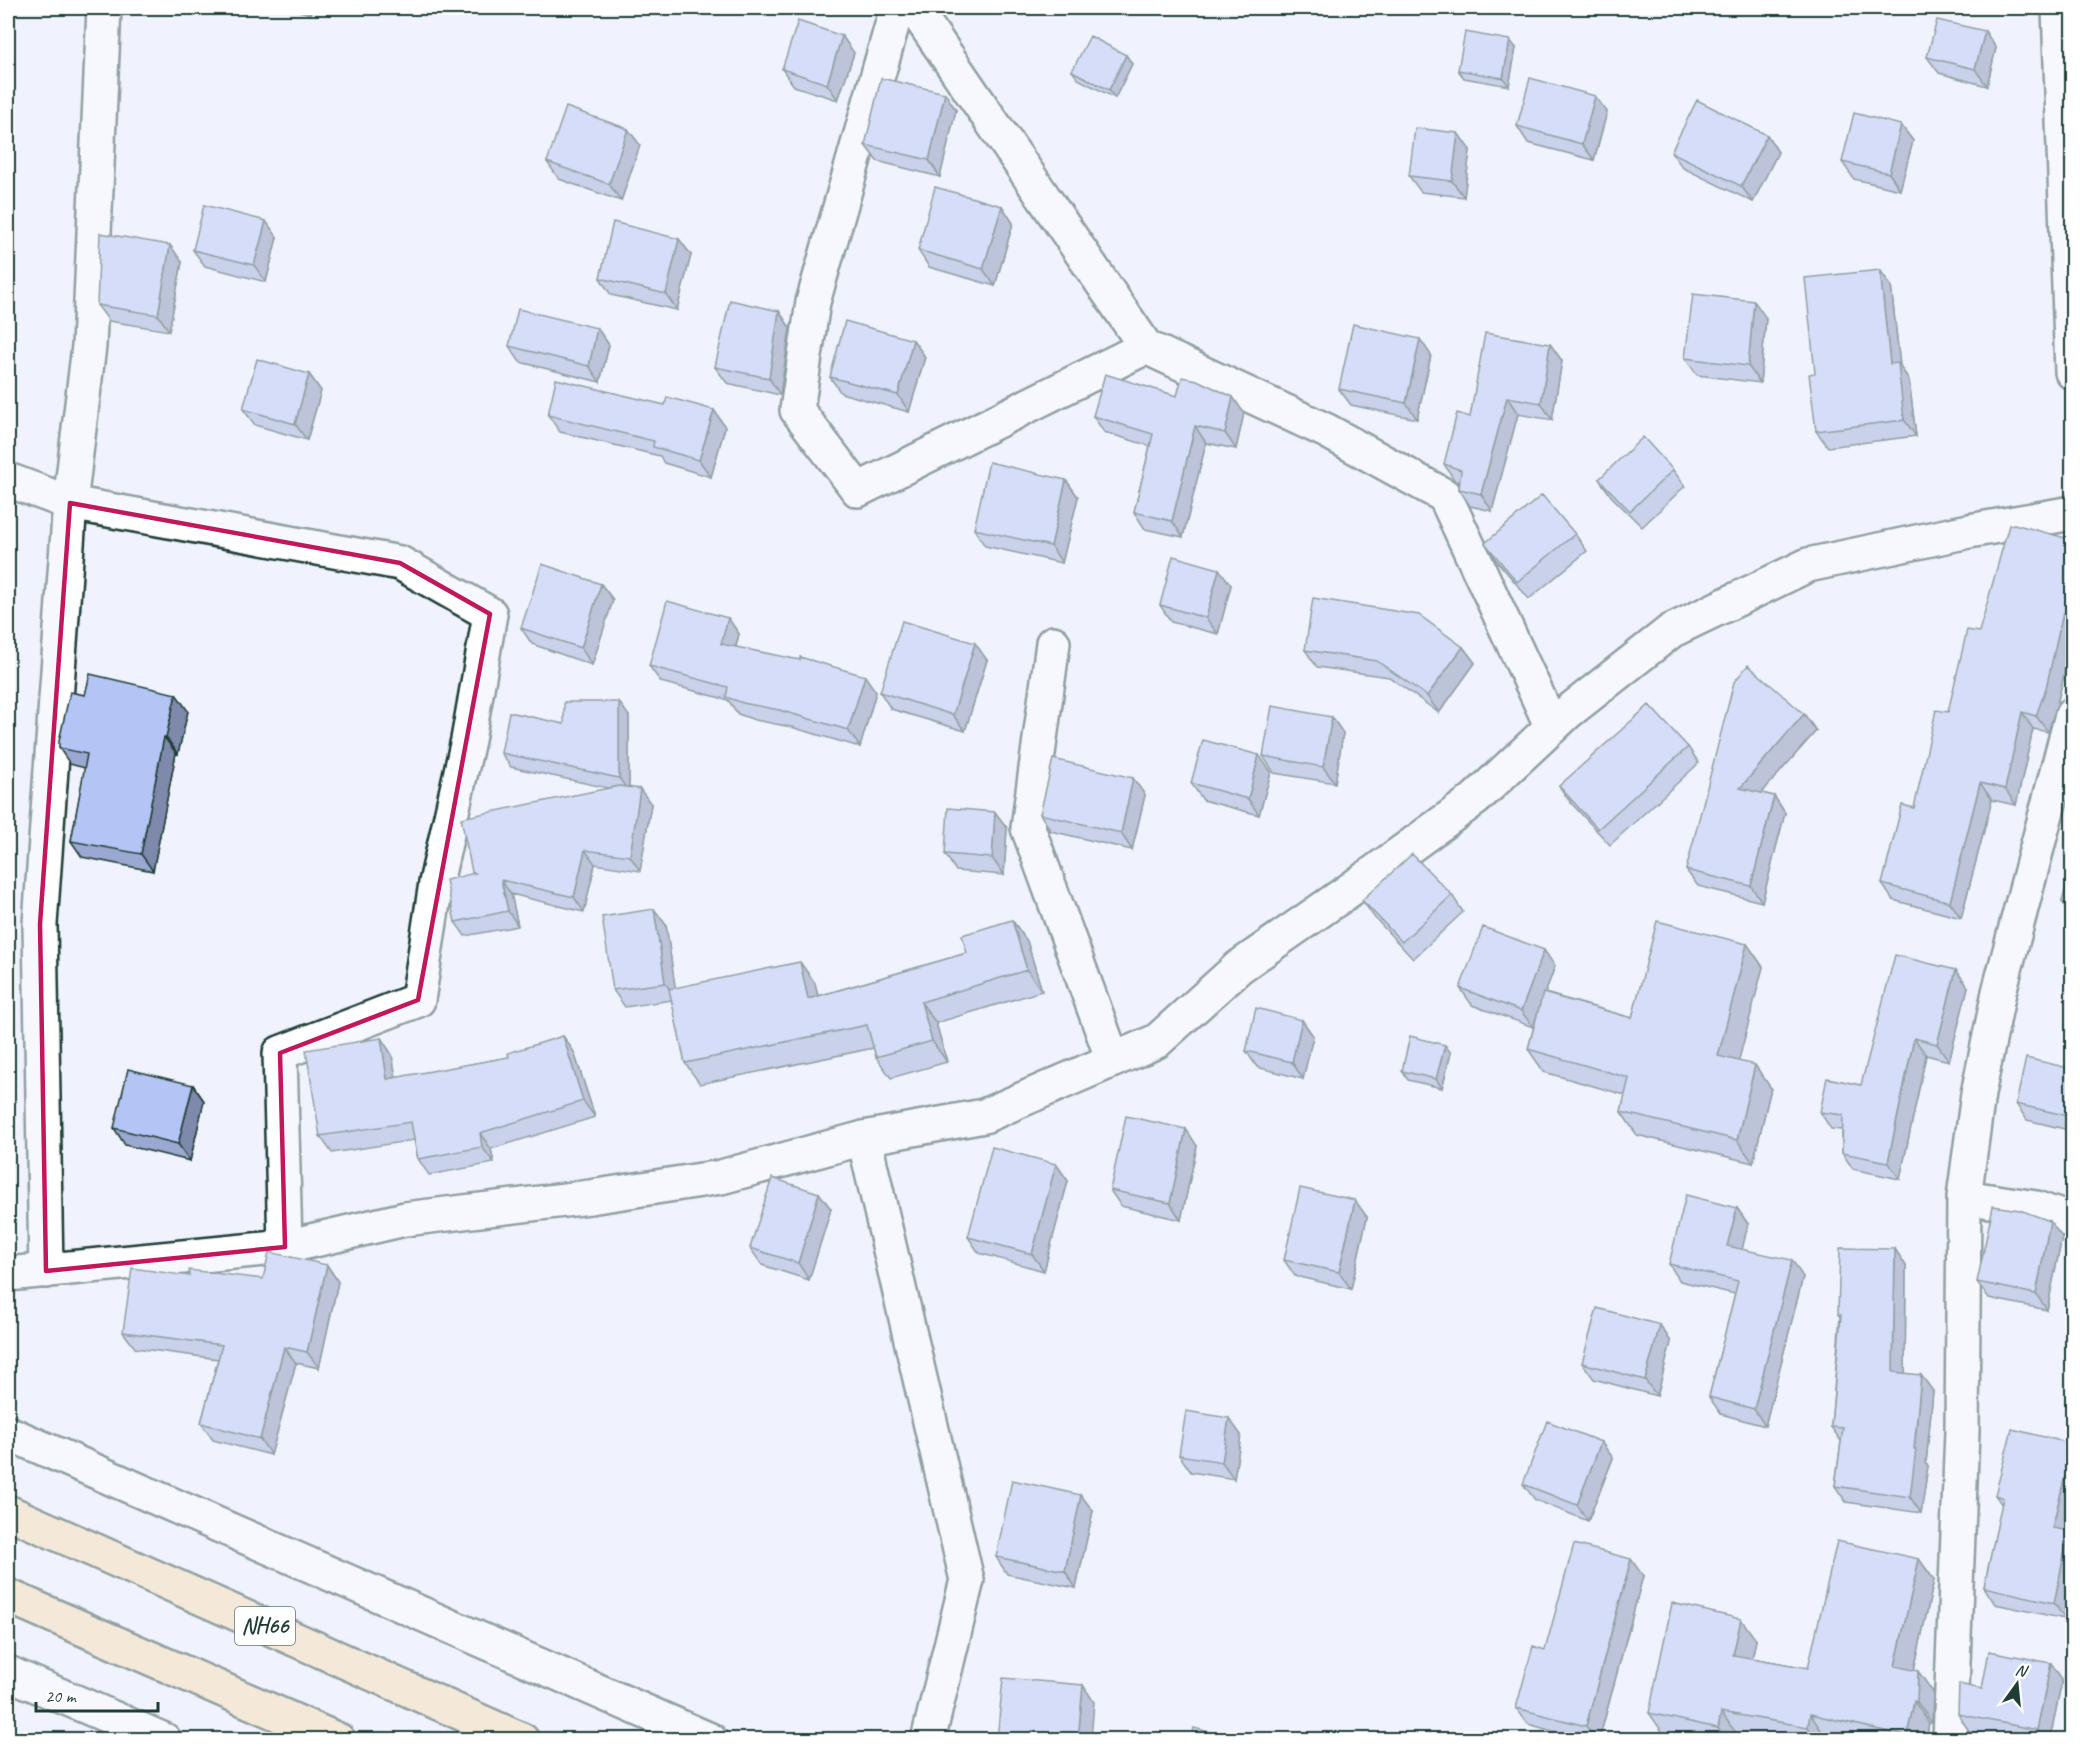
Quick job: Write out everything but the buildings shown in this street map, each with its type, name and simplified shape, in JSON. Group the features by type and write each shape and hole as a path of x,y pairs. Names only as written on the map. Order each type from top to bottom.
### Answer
{"highway":[{"name":"NH66","path":"8,1512 522,1740"},
{"path":"8,1596 338,1740"}],"street":[{"path":"46,1271 40,924 70,502 88,346 104,8"},
{"path":"897,8 813,302 797,410 858,490 1146,347"},
{"path":"914,8 1146,347 1327,430 1444,496 1552,728"},
{"path":"2059,8 2073,372"},
{"path":"8,480 70,502 400,563 490,614 468,740 436,883 418,1000 279,1053 285,1247"},
{"path":"8,1274 285,1247 405,1219 590,1197 721,1177 864,1138 984,1116 1157,1041 1239,967 1475,799 1568,712 1671,631 1809,565 1969,531 2073,513"},
{"path":"1053,643 1028,828 1113,1060"},
{"path":"1950,1740 1962,1431 1964,1197 1978,1094 1999,992 2073,715"},
{"path":"864,1138 967,1580 928,1740"},
{"path":"1964,1197 2036,1208 2073,1221"},
{"path":"8,1433 710,1740"},
{"path":"8,1673 164,1740"}],"highlighted area":[{"path":"70,503 400,563 490,614 418,1000 280,1053 285,1247 46,1271 40,924"}]}
